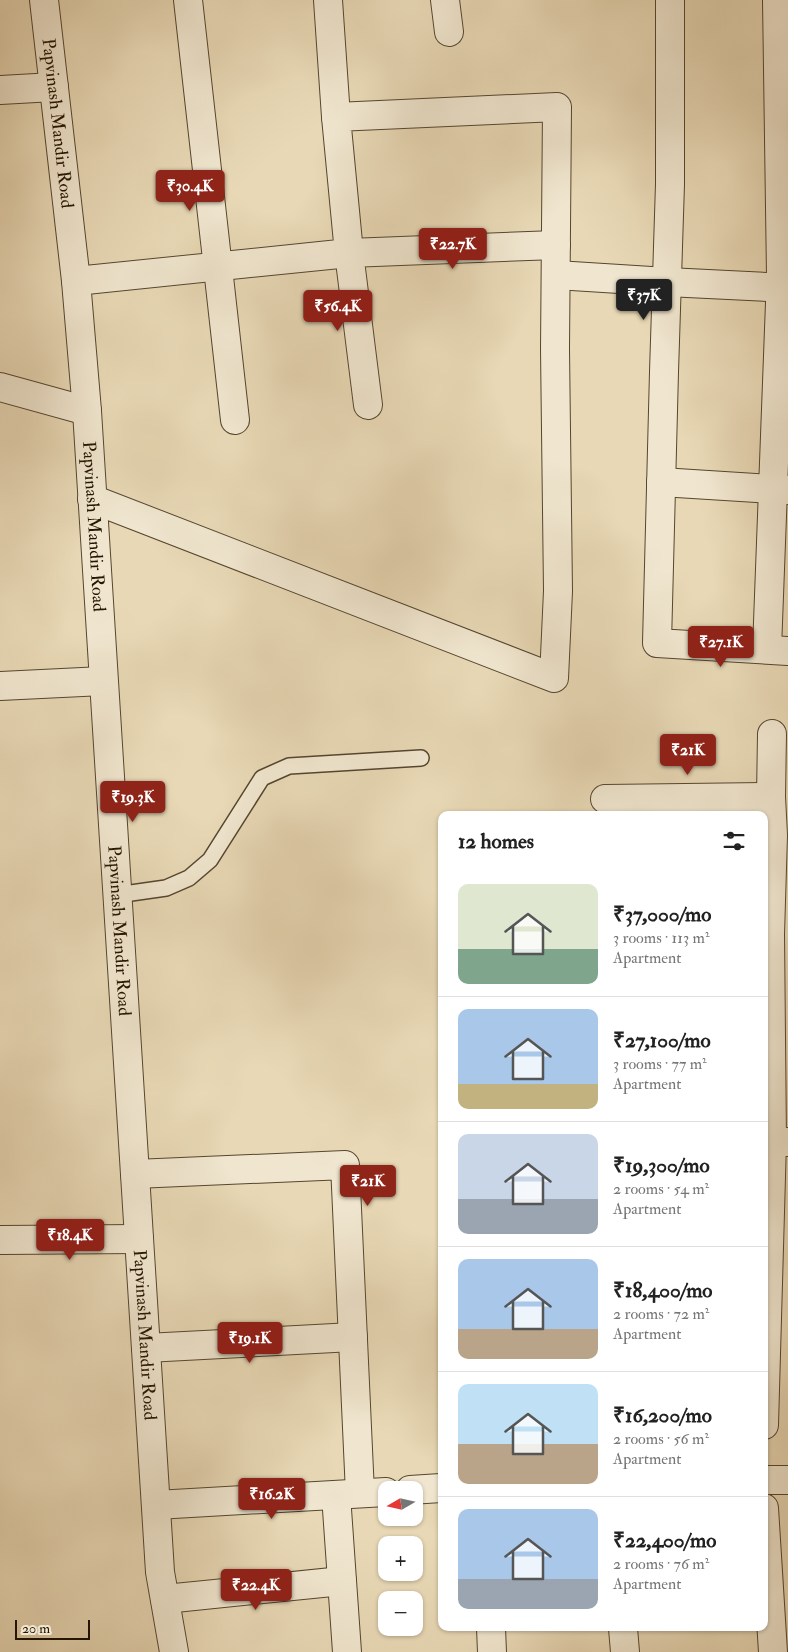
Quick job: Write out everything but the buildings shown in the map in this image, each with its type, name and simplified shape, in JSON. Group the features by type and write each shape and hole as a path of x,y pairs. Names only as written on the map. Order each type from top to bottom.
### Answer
{"street":[{"name":"Papvinash Mandir Road","path":"44,0 76,281 87,411 160,1572 174,1652"},
{"path":"188,0 235,420"},
{"path":"328,0 336,118 349,253 368,405"},
{"path":"445,0 449,32"},
{"path":"670,0 670,184 658,643 777,650 784,288 777,0"},
{"path":"0,90 54,87"},
{"path":"92,499 554,678 558,591 555,349 557,107 336,118"},
{"path":"76,281 349,253 556,245"},
{"path":"556,275 784,288"},
{"path":"0,387 87,411"},
{"path":"661,482 781,489"},
{"path":"0,686 103,681"},
{"path":"768,926 780,835 771,796 772,734"},
{"path":"605,798 771,796"},
{"path":"768,939 779,990 780,1142 778,1286 768,1385"},
{"path":"135,1174 345,1165 361,1493 342,1581 347,1652"},
{"path":"0,1240 139,1239"},
{"path":"146,1348 353,1337"},
{"path":"768,1480 788,1480"},
{"path":"423,1489 438,1488"},
{"path":"156,1505 361,1493"},
{"path":"768,1547 777,1636"},
{"path":"165,1599 342,1581"},
{"path":"491,1631 492,1652"},
{"path":"623,1631 625,1652"}],"lane":[{"path":"117,895 166,888 189,878 210,860 262,778 289,766 421,758"}]}
